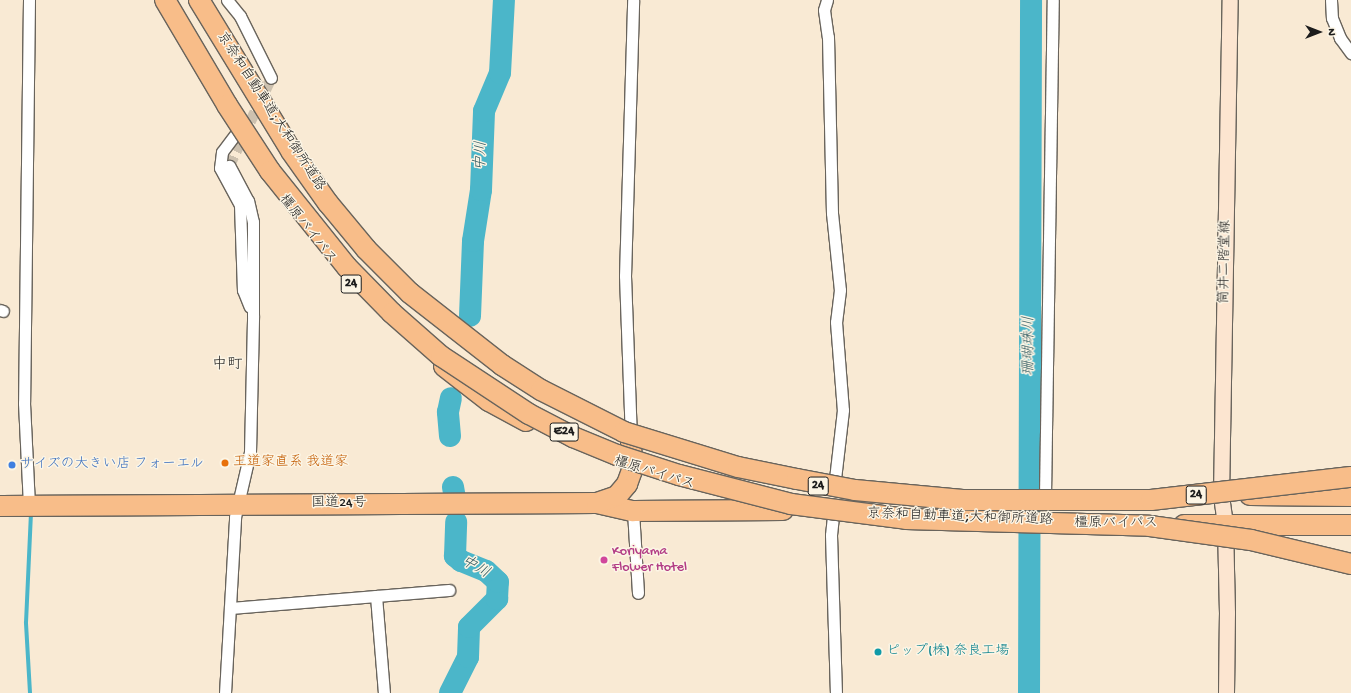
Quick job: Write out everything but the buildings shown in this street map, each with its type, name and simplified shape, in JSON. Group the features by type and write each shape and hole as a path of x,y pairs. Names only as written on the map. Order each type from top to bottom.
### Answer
{"highway":[{"name":"橿原バイパス","path":"166,0 237,132 317,246 383,316 489,401 574,446 632,470 783,510 833,516 1012,524 1351,525"},
{"name":"京奈和自動車道;大和御所道路","path":"166,0 226,105 270,170 347,267 392,313 441,356 529,414 617,455 679,475 791,504 906,519 1150,526 1251,540 1351,564"},
{"name":"京奈和自動車道;大和御所道路","path":"199,0 291,152 328,203 366,249 410,293 457,333 502,365 582,412 624,432 684,452 738,467 855,490 963,500 1151,500 1351,477"},
{"name":"橿原バイパス","path":"203,0 292,163 323,208 383,276 445,332 488,364 549,402 631,441 715,468 759,478 834,488 1012,495 1351,496"},
{"path":"617,496 627,484 632,470 631,441"},
{"name":"国道24号","path":"0,506 597,503 617,496"},
{"name":"24","path":"597,503 633,511 783,510"}],"main road":[{"name":"筒井二階堂線","path":"1226,693 1225,524 1221,495 1230,0"}],"street":[{"path":"28,0 24,403 29,506"},
{"path":"227,0 240,16 271,78"},
{"path":"631,441 625,276 634,0"},
{"path":"827,0 824,10 828,37 832,213 840,290 836,322 843,410 834,488"},
{"path":"1043,495 1053,0"},
{"path":"1331,0 1335,24 1340,38 1351,52"},
{"path":"237,132 222,152 220,168 240,206 243,290 253,316"},
{"path":"225,693 235,517 250,452 253,316 253,222 248,201 229,166"},
{"path":"617,496 633,511 638,593"},
{"path":"833,516 831,535 836,693"},
{"path":"230,608 449,590"},
{"path":"376,596 384,693"}],"waterway":[{"name":"中川","path":"470,316 473,241 481,190 484,111 500,73 504,0"},
{"name":"珊瑚珠川","path":"1029,693 1031,0"},
{"name":"中川","path":"450,436 448,412 451,398"},
{"name":"中川","path":"453,487 455,498"},
{"path":"30,693 26,623 31,512"},
{"name":"中川","path":"450,693 468,657 469,627 497,599 498,582 486,571 461,561 455,556 456,522"}],"tunnel":[{"path":"229,166 271,78"}],"place":[{"name":"王道家直系 我道家","path":"225,463"},
{"name":"サイズの大きい店 フォーエル","path":"12,465"},
{"name":"Koriyama Flower Hotel","path":"604,560"},
{"name":"ピップ(株) 奈良工場","path":"878,652"}],"district":[{"name":"中町","path":"227,366"}]}
